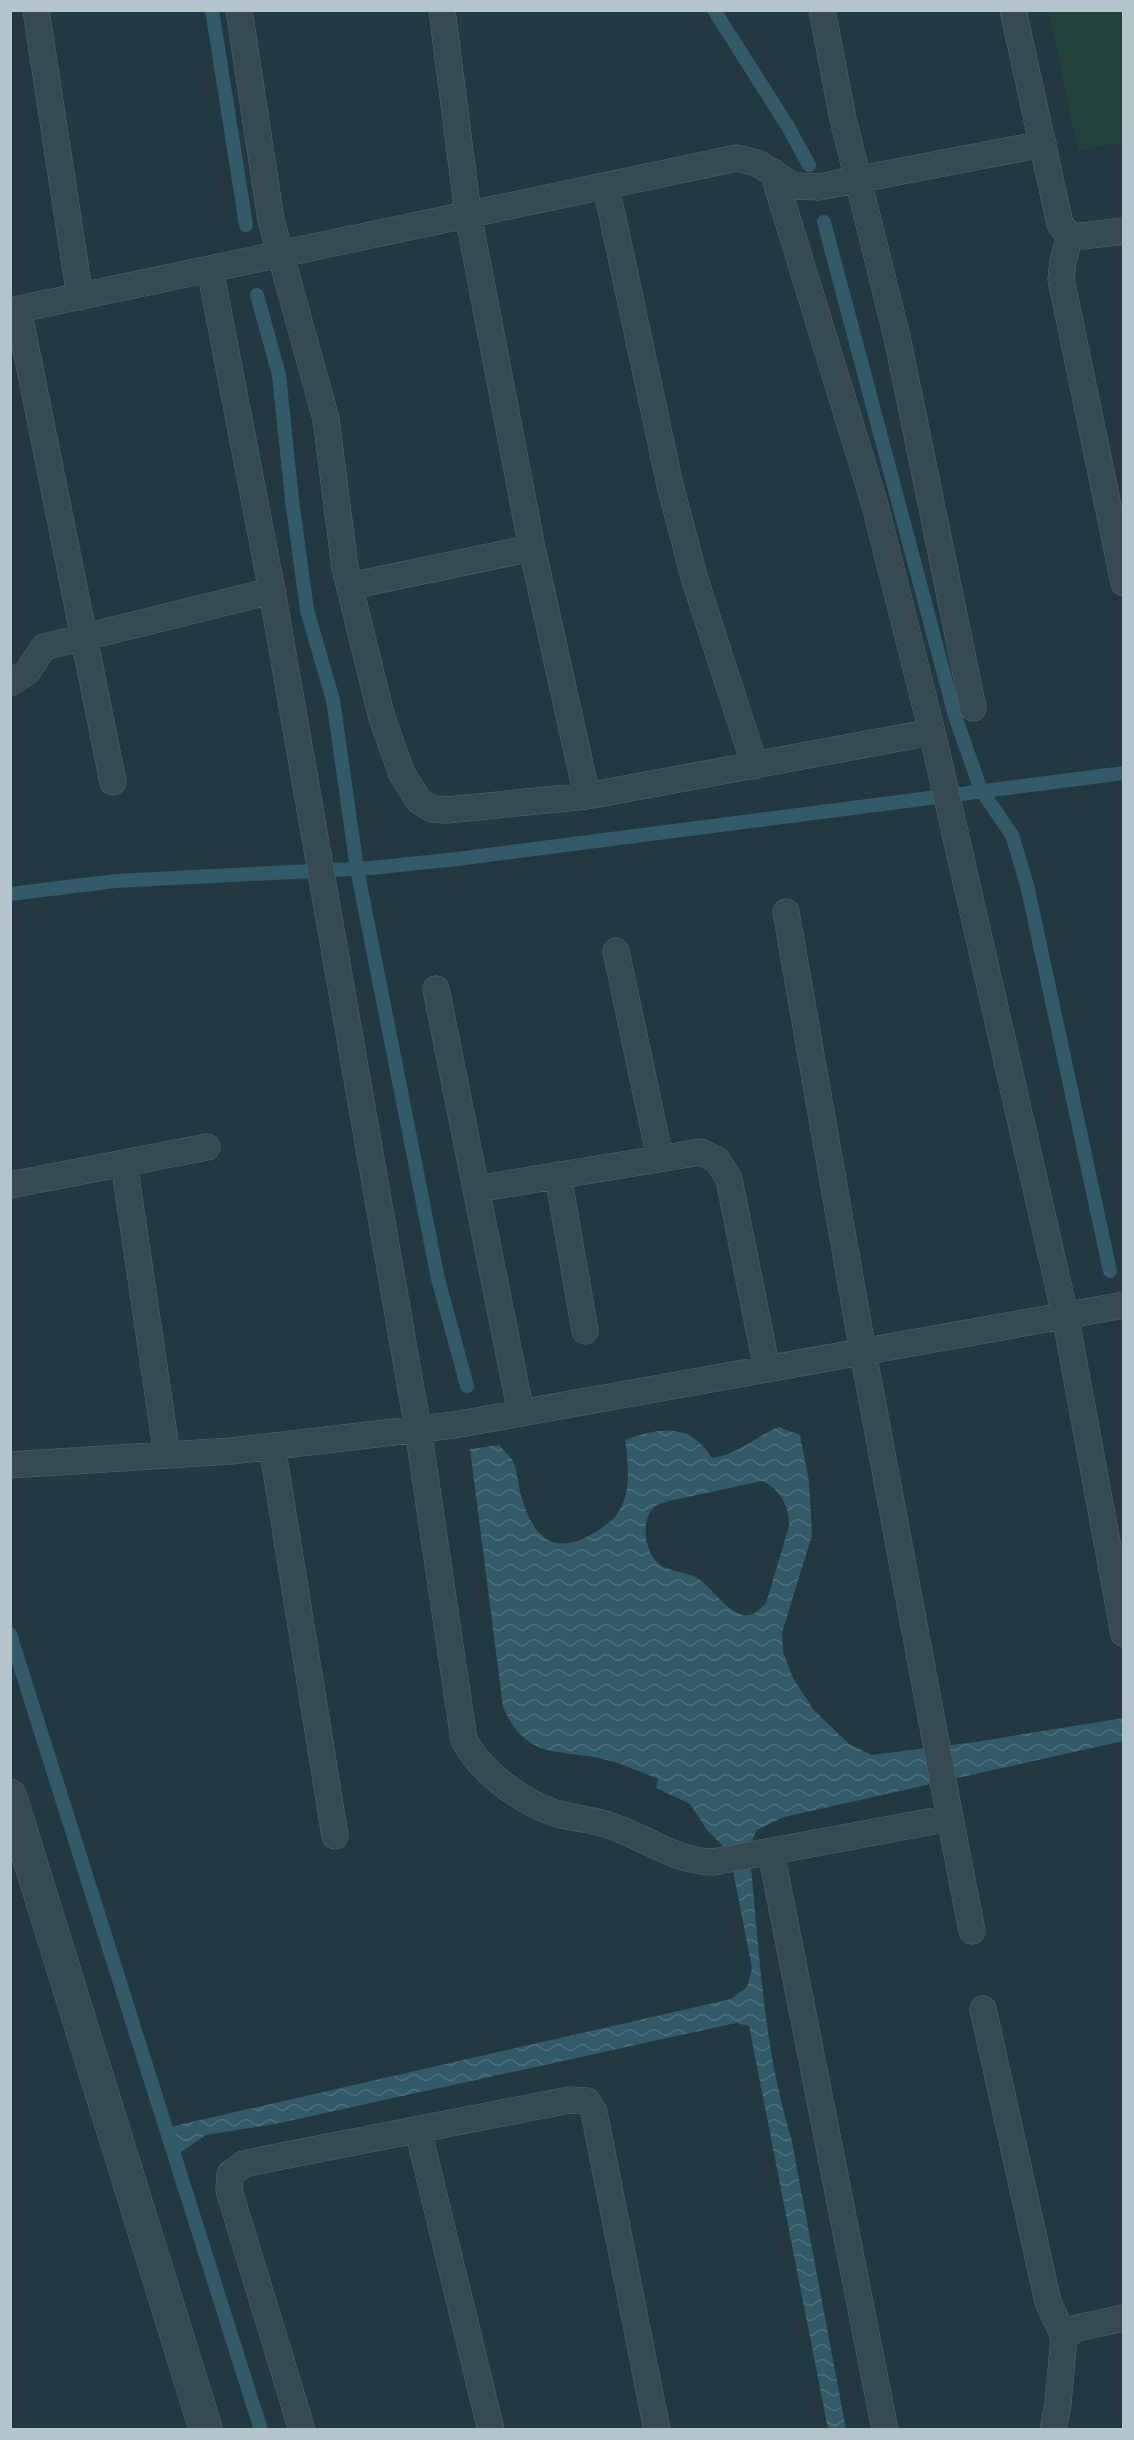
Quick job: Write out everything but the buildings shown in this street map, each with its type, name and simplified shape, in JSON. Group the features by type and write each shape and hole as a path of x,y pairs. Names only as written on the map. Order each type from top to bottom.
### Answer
{"street":[{"path":"10,1796 206,2430"}],"lane":[{"path":"36,10 80,297"},
{"path":"239,10 271,220 326,419 340,533 350,586 382,718 402,774 419,801 432,809 447,810 587,796 932,732"},
{"path":"441,10 468,214 532,548 587,796"},
{"path":"822,10 843,119 897,337 973,708"},
{"path":"1013,10 1060,224 1070,236"},
{"path":"113,782 14,310 737,158 758,163 793,186 819,187 1043,144"},
{"path":"773,172 875,505 932,732 1065,1315 1124,1634"},
{"path":"606,186 670,485 695,580 755,766"},
{"path":"1070,236 1124,231"},
{"path":"1070,236 1061,279 1124,583"},
{"path":"210,269 272,591 418,1429 464,1740 472,1755 489,1773 511,1790 551,1811 611,1825 681,1858 713,1862 950,1818"},
{"path":"350,586 532,548"},
{"path":"10,683 27,672 44,647 272,591"},
{"path":"786,912 863,1352 972,1931"},
{"path":"616,951 660,1158"},
{"path":"436,989 522,1413"},
{"path":"10,1185 207,1147"},
{"path":"476,1189 701,1152 717,1160 729,1179 767,1369"},
{"path":"124,1163 167,1455"},
{"path":"558,1175 585,1331"},
{"path":"10,1465 272,1446 418,1429 522,1413 1124,1305"},
{"path":"272,1446 336,1836"},
{"path":"771,1852 885,2430"},
{"path":"983,2009 1048,2302 1064,2337 1055,2429"},
{"path":"302,2430 229,2190 230,2174 244,2164 569,2100 587,2101 594,2112 657,2430"},
{"path":"418,2130 491,2430"},
{"path":"1064,2337 1077,2328 1124,2318"}],"green space":[{"path":"1049,11 1123,11 1123,142 1078,151"}],"water":[{"path":"779,1427 800,1435 809,1482 812,1535 782,1633 783,1652 793,1678 813,1709 849,1744 872,1755 975,1742 1123,1718 1123,1741 784,1817 757,1830 749,1846 763,1993 774,2066 791,2137 846,2429 828,2429 749,2026 736,2023 275,2124 206,2135 174,2157 165,2128 731,1999 747,1987 752,1968 731,1861 724,1847 707,1830 690,1804 656,1788 658,1779 629,1767 594,1757 548,1750 536,1745 524,1738 513,1725 503,1707 470,1449 499,1445 514,1463 522,1499 536,1529 545,1538 555,1543 566,1543 592,1534 607,1524 621,1507 625,1497 628,1474 625,1440 651,1432 684,1433 703,1447 712,1458 730,1453","holes":["762,1481 783,1499 788,1512 789,1526 766,1603 756,1612 750,1615 737,1613 698,1579 664,1567 652,1556 648,1547 646,1529 650,1512 656,1506 669,1501"]}],"waterway":[{"path":"212,10 246,225"},
{"path":"714,10 787,125 809,165"},
{"path":"824,222 955,716 981,790 1012,835 1027,885 1110,1271"},
{"path":"257,295 279,375 292,500 307,610 333,700 357,869 438,1279 467,1386"},
{"path":"10,894 116,881 371,868 457,859 1124,773"},
{"path":"10,1634 261,2430"}]}
